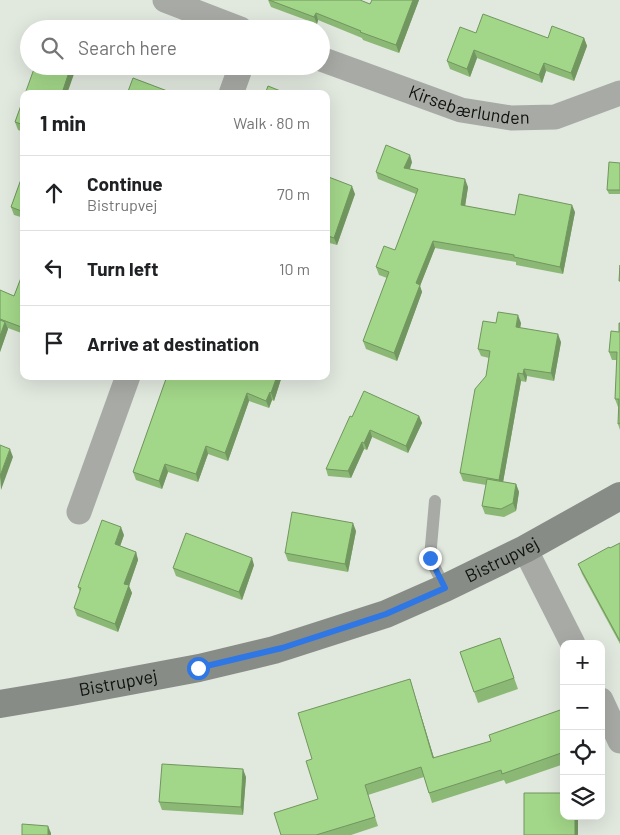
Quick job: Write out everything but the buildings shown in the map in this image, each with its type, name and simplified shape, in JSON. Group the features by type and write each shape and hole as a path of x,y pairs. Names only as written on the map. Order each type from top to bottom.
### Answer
{"main road":[{"name":"Bistrupvej","path":"0,704 198,668 274,650 386,614 525,549 620,496"}],"street":[{"path":"165,0 217,20"},
{"name":"Kirsebærlunden","path":"330,61 461,110 511,118 556,117 620,93"},
{"path":"232,90 238,75"},
{"path":"79,512 127,380"},
{"path":"525,549 571,640"},
{"path":"605,709 620,741"}],"lane":[{"path":"435,501 430,558 445,588"}],"route":[{"path":"198,668 282,648 386,614 445,588 430,558"}]}
